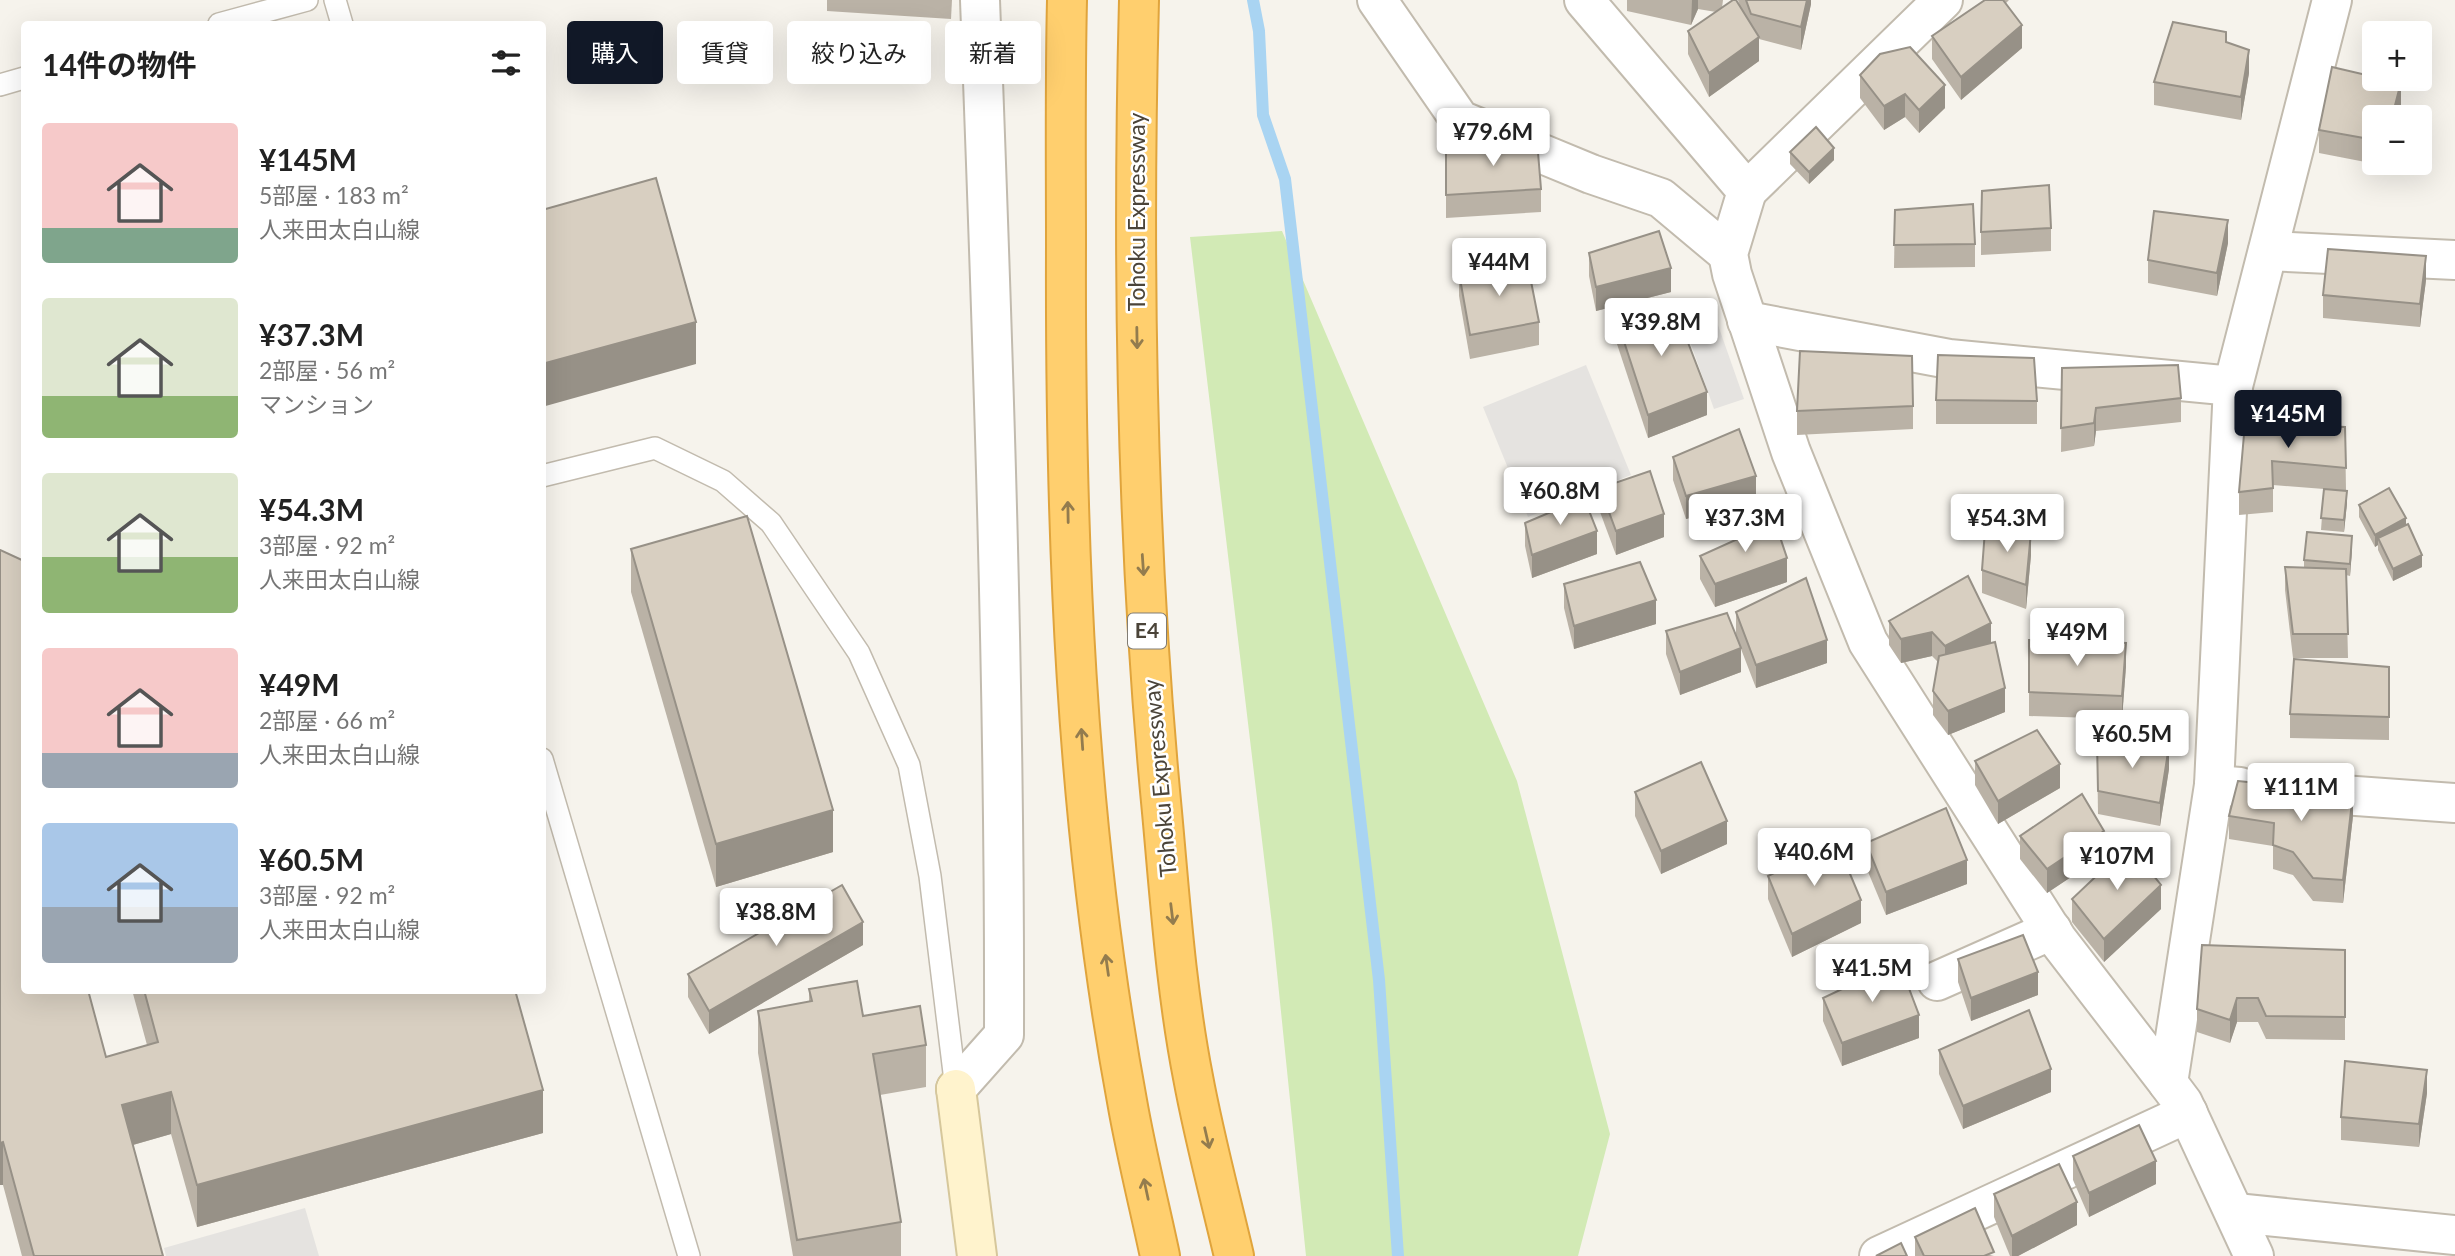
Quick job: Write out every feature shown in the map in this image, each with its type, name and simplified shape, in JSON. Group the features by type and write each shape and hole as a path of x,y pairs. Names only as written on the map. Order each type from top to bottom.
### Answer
{"highway":[{"path":"1067,0 1069,532 1083,744 1100,918 1126,1100 1160,1256"},
{"name":"Tohoku Expressway","path":"1139,0 1137,362 1141,539 1153,721 1170,896 1192,1075 1234,1256"}],"street":[{"path":"977,1256 956,1089 1004,1035 1005,774 1000,523 980,0"},
{"path":"1377,0 1460,120 1591,174 1661,198 1728,254"},
{"path":"1943,0 1747,191 1728,254 1747,321 1791,452 1868,642 2052,930 2178,1098 2236,1213 2254,1256"},
{"path":"2178,1098 2214,785 2234,386 2332,0"},
{"path":"1593,5 1747,191"},
{"path":"2268,251 2455,260"},
{"path":"1747,321 1949,359 2234,386"},
{"path":"2214,785 2455,803"},
{"path":"1937,981 2052,930"},
{"path":"1879,1256 2178,1098"},
{"path":"2236,1213 2455,1235"}],"lane":[{"path":"230,21 307,0"},
{"path":"335,0 340,21"},
{"path":"0,85 21,79"},
{"path":"546,475 654,448 723,481 771,523 859,653 909,765 930,876 956,1089"},
{"path":"546,773 689,1256"}],"green space":[{"path":"1282,231 1517,781 1610,1134 1578,1256 1306,1256 1272,924 1190,237"}],"shaded area":[{"path":"1712,308 1744,399 1714,409 1682,319"},
{"path":"1586,365 1631,475 1528,517 1483,407"},
{"path":"305,1208 319,1256 166,1256 164,1248"}],"building":[{"path":"1736,0 1759,37 1709,73 1688,31"},
{"path":"1746,0 1807,0 1801,27 1751,14"},
{"path":"1985,0 2003,0 2022,25 1961,77 1932,36"},
{"path":"2173,22 2226,32 2226,42 2249,50 2241,97 2154,82"},
{"path":"1910,47 1945,85 1919,110 1905,94 1884,106 1860,75 1880,54"},
{"path":"2332,67 2362,74 2362,91 2399,91 2395,105 2362,105 2362,138 2319,130"},
{"path":"1816,127 1834,148 1809,172 1790,152"},
{"path":"1537,140 1541,189 1446,195 1446,148"},
{"path":"656,178 696,322 546,363 546,209"},
{"path":"2049,185 2051,228 1981,232 1982,191"},
{"path":"1973,204 1975,244 1894,245 1895,210"},
{"path":"2154,211 2228,220 2217,273 2148,260"},
{"path":"1659,231 1671,268 1596,287 1589,253"},
{"path":"2328,249 2426,256 2420,304 2323,295"},
{"path":"1527,261 1539,322 1470,335 1459,273"},
{"path":"1672,301 1707,392 1648,415 1617,320"},
{"path":"1800,351 1912,356 1913,406 1797,411"},
{"path":"1938,355 2034,358 2037,401 1936,400"},
{"path":"2178,365 2181,398 2096,408 2094,423 2061,428 2062,368"},
{"path":"2245,423 2345,427 2346,468 2272,461 2273,488 2239,492"},
{"path":"1739,429 1756,476 1686,496 1673,457"},
{"path":"1650,471 1664,514 1616,531 1600,488"},
{"path":"2389,488 2406,518 2375,535 2359,505"},
{"path":"2324,489 2347,491 2344,520 2321,518"},
{"path":"1584,498 1597,531 1532,555 1525,523"},
{"path":"747,516 833,810 716,844 631,549"},
{"path":"1775,522 1787,558 1715,584 1700,556"},
{"path":"2408,524 2422,555 2393,569 2378,538"},
{"path":"1985,530 2031,532 2026,585 1982,570"},
{"path":"2307,532 2352,536 2350,564 2304,560"},
{"path":"0,550 21,560 21,994 89,994 106,1057 158,1042 145,994 516,994 543,1090 197,1185 171,1092 122,1105 163,1256 34,1256 3,1142 0,1143"},
{"path":"1640,562 1656,600 1574,626 1564,584"},
{"path":"2285,567 2346,569 2348,634 2293,634"},
{"path":"1968,576 1991,623 1945,646 1932,632 1901,639 1889,621"},
{"path":"1806,578 1827,640 1756,665 1736,612"},
{"path":"1727,613 1741,648 1680,672 1666,631"},
{"path":"2029,640 2126,643 2122,696 2029,692"},
{"path":"1995,642 2005,688 1948,711 1933,691 1939,656"},
{"path":"2294,659 2389,667 2389,717 2290,714"},
{"path":"2037,730 2060,764 1998,801 1975,761"},
{"path":"2097,741 2169,746 2160,803 2098,791"},
{"path":"1701,762 1727,821 1661,851 1635,792"},
{"path":"2238,781 2353,793 2343,880 2313,878 2293,852 2273,845 2274,823 2229,816"},
{"path":"2082,794 2104,831 2047,869 2020,836"},
{"path":"1946,808 1967,860 1886,892 1866,843"},
{"path":"1837,843 1861,900 1792,934 1768,876"},
{"path":"2129,845 2161,885 2104,939 2072,899"},
{"path":"842,885 863,922 709,1011 688,974"},
{"path":"2023,935 2038,972 1971,998 1958,959"},
{"path":"2202,945 2345,950 2345,1017 2266,1016 2258,998 2237,998 2230,1020 2197,1009"},
{"path":"1899,962 1919,1015 1842,1043 1823,998"},
{"path":"857,981 863,1016 920,1006 926,1045 873,1054 901,1222 797,1240 758,1011 812,1001 809,989"},
{"path":"2029,1010 2051,1069 1963,1106 1939,1050"},
{"path":"2345,1061 2427,1070 2419,1124 2341,1117"},
{"path":"2139,1125 2156,1161 2089,1193 2073,1156"},
{"path":"2059,1164 2077,1202 2012,1236 1994,1194"},
{"path":"1975,1208 1994,1252 1984,1256 1924,1256 1915,1237"},
{"path":"1901,1243 1907,1256 1876,1256"}],"waterway":[{"path":"1253,0 1259,31 1263,115 1285,179 1379,980 1398,1256"}]}
